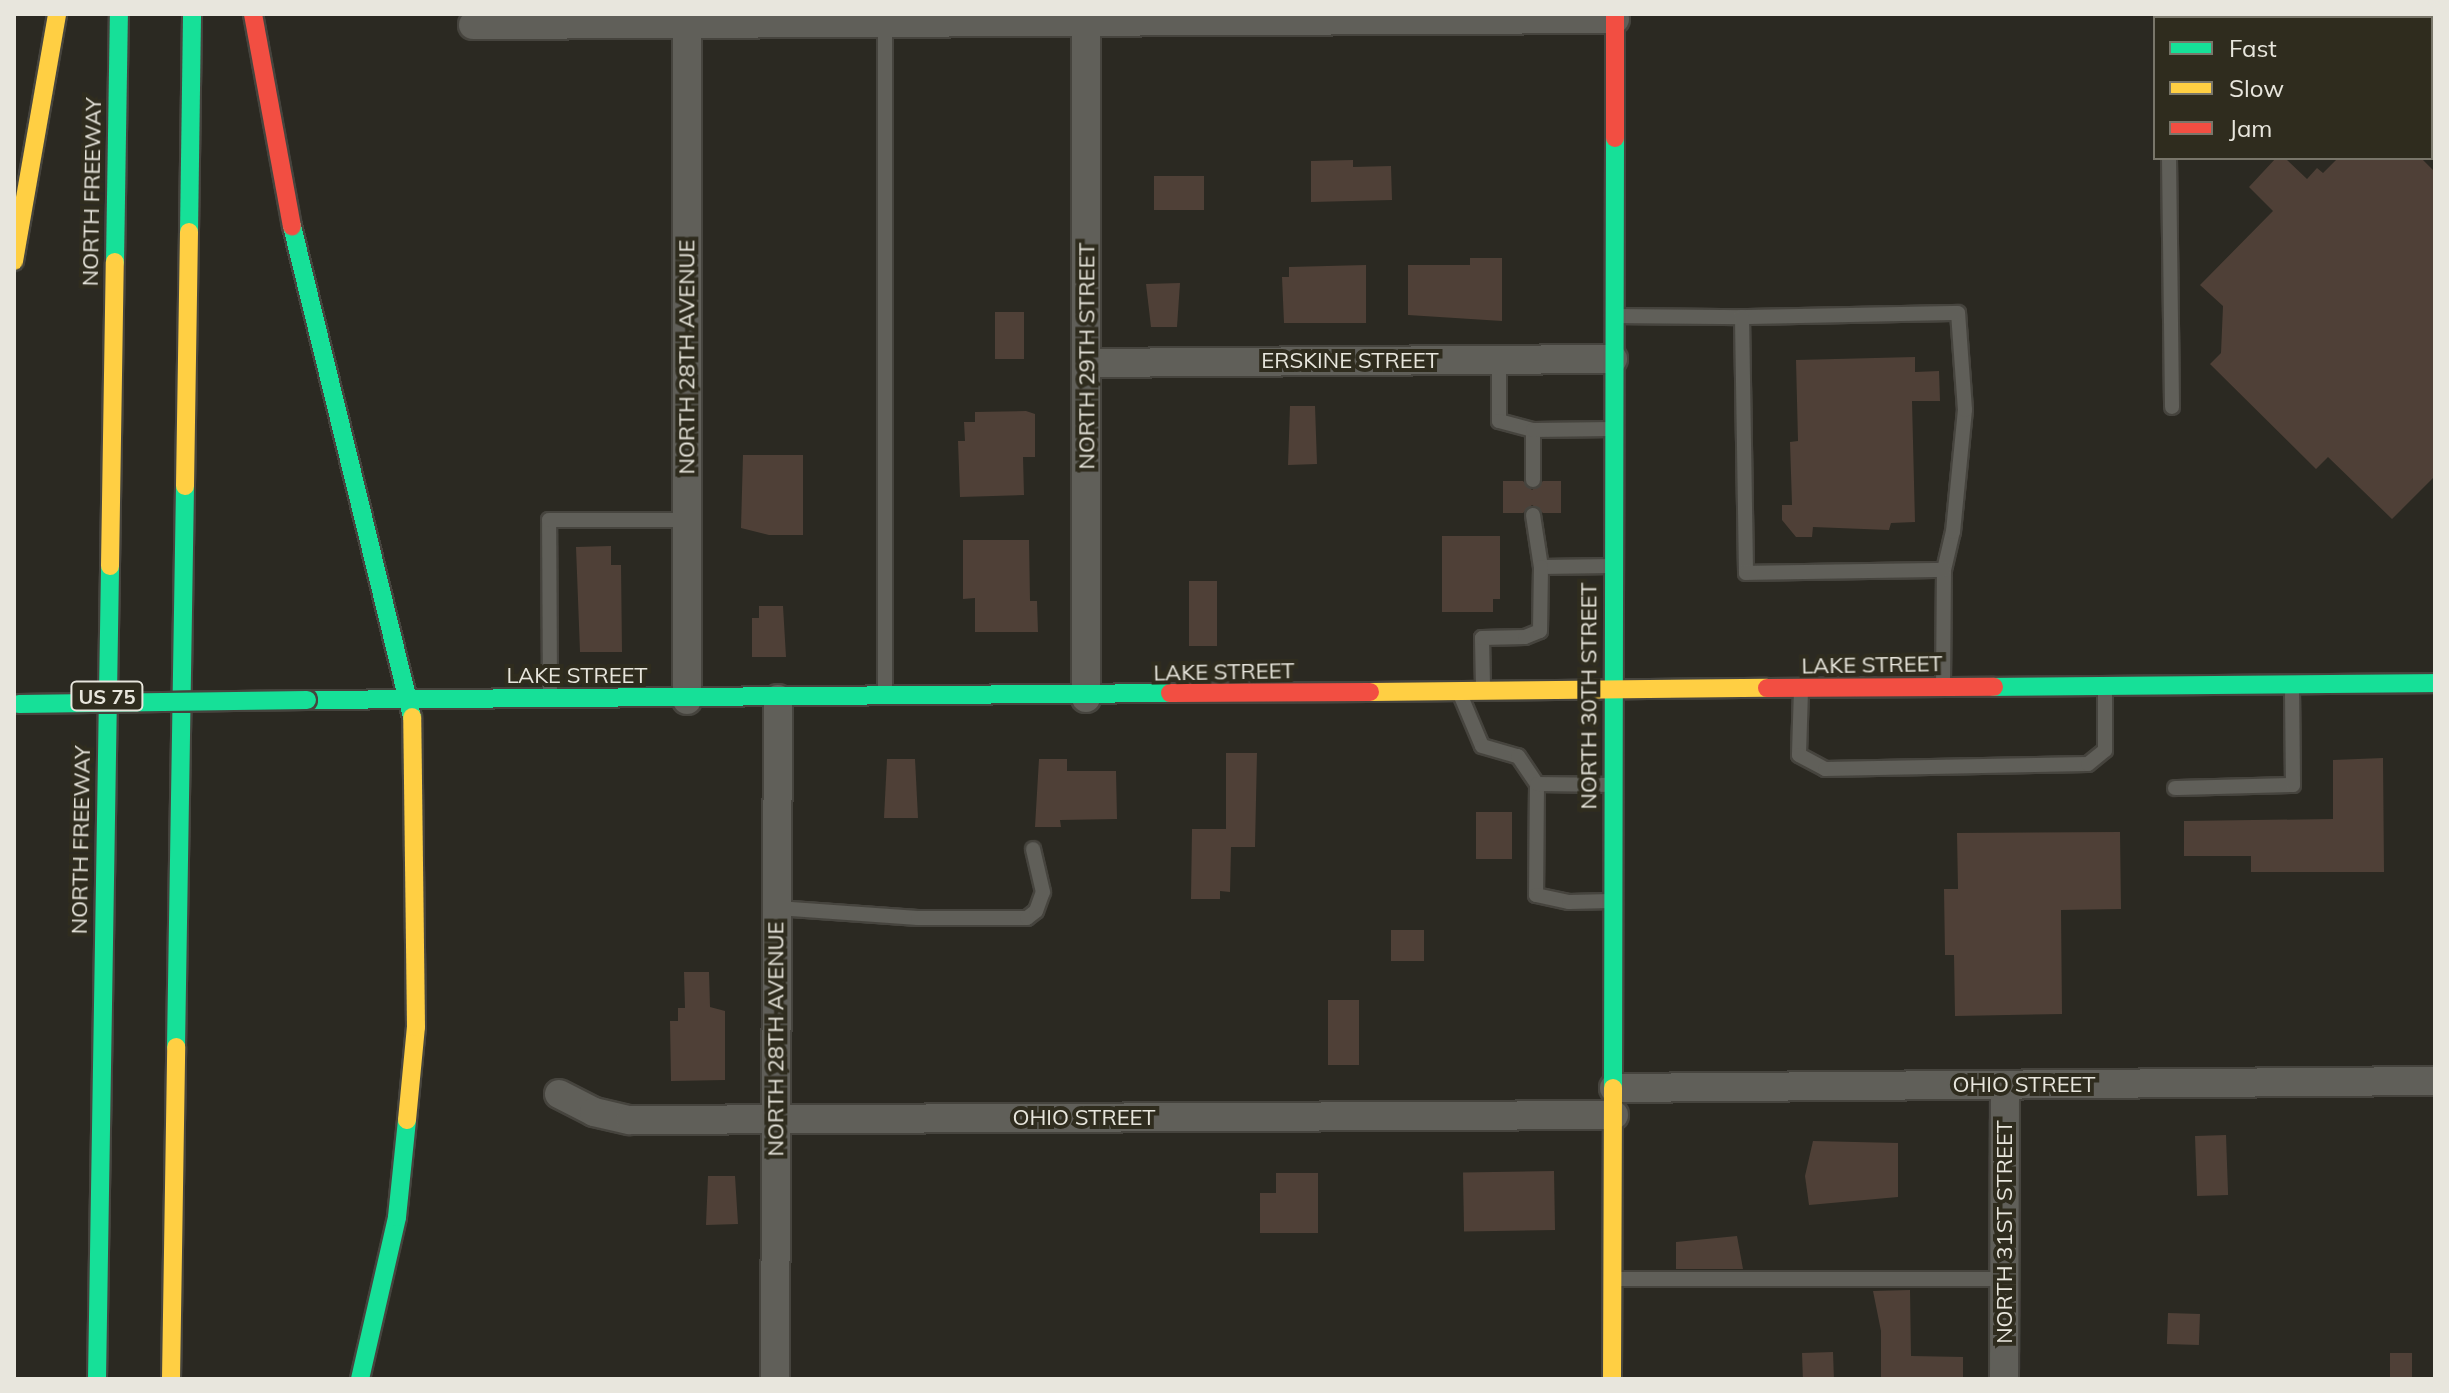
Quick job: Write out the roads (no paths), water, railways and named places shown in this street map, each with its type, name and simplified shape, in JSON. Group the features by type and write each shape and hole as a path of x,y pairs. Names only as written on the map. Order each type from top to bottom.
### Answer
{"main road":[{"path":"14,261 57,14"},
{"name":"NORTH FREEWAY","path":"97,1379 119,14"},
{"path":"171,1379 192,14"},
{"path":"253,14 291,222 412,700 416,1027 397,1217 360,1379"},
{"name":"NORTH 30TH STREET","path":"1612,1379 1615,16"},
{"name":"LAKE STREET","path":"17,704 1086,698 2435,683"}],"street":[{"path":"473,25 687,18 885,22 1615,16"},
{"name":"NORTH 28TH AVENUE","path":"687,18 687,700"},
{"name":"NORTH 29TH STREET","path":"1086,18 1086,698"},
{"name":"ERSKINE STREET","path":"1087,363 1613,359"},
{"name":"NORTH 28TH AVENUE","path":"775,1379 778,699"},
{"name":"OHIO STREET","path":"559,1094 594,1112 630,1120 775,1120 1614,1101 2005,1085 2435,1081"},
{"name":"NORTH 31ST STREET","path":"2004,1379 2005,1085"}],"lane":[{"path":"885,22 885,699"},
{"path":"2169,160 2172,407"},
{"path":"1614,316 1958,313 1965,410 1953,532 1944,570 1943,688"},
{"path":"1742,317 1746,573 1944,570"},
{"path":"1499,360 1499,421 1533,430 1613,429"},
{"path":"1533,430 1533,480"},
{"path":"1483,693 1482,638 1525,637 1540,631 1541,567 1533,515"},
{"path":"550,700 549,520 687,520"},
{"path":"1541,567 1614,566"},
{"path":"2175,788 2293,785 2292,685"},
{"path":"1801,690 1799,755 1825,769 2088,764 2105,750 2105,686"},
{"path":"1460,693 1482,746 1518,756 1537,784 1536,895 1569,902 1614,901"},
{"path":"1537,784 1613,785"},
{"path":"777,908 918,918 1027,918 1036,911 1043,892 1033,849"},
{"path":"1612,1279 2005,1279"}]}
